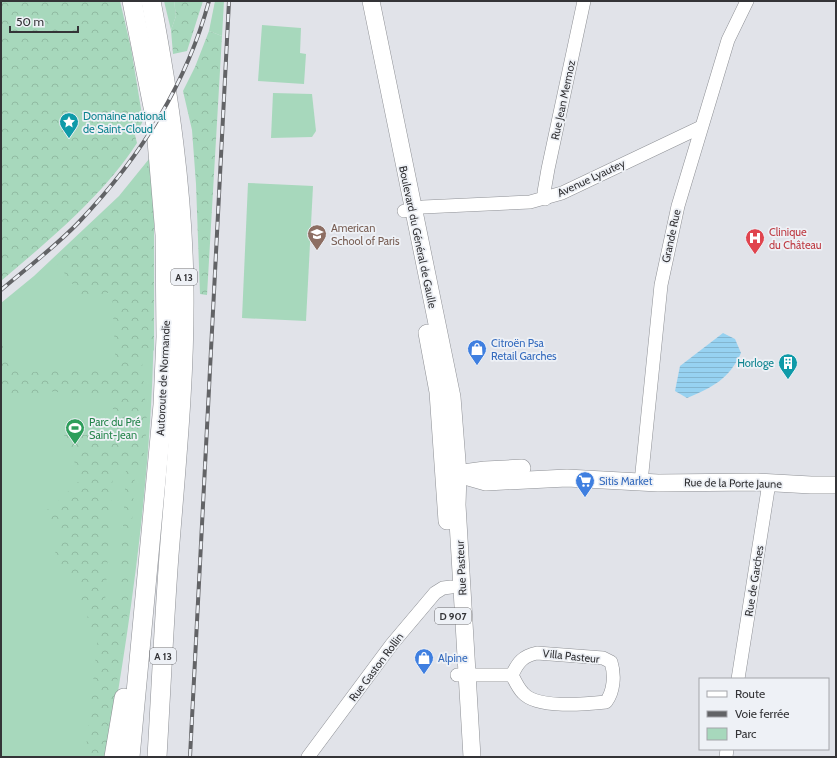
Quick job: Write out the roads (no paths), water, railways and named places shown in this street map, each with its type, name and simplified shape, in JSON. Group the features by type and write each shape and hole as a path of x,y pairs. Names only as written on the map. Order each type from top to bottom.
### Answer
{"highway":[{"name":"Autoroute de Normandie","path":"130,757 163,405 166,337 165,235 155,117 132,1"},
{"name":"Autoroute de Normandie","path":"151,1 165,79 175,156 182,236 184,288 181,407 169,556 157,757"},
{"path":"114,757 130,663 141,646"}],"main road":[{"name":"Boulevard du Général de Gaulle","path":"363,1 408,210 450,387 447,416 452,474"},
{"name":"Boulevard du Général de Gaulle","path":"371,1 408,210"},
{"name":"Boulevard du Général de Gaulle","path":"447,416 456,439 452,474"},
{"name":"Rue de la Porte Jaune","path":"452,474 485,470 560,468 611,475 636,482 769,482 836,485"},
{"name":"Rue Pasteur","path":"452,474 451,587 472,757"},
{"name":"Rue Pasteur","path":"452,474 457,505 464,757"}],"street":[{"name":"Rue Jean Mermoz","path":"545,199 548,169 584,1"},
{"name":"Grande Rue","path":"636,482 661,285 678,206 728,40 747,1"},
{"name":"Avenue Lyautey","path":"408,210 530,202 545,199 562,194 701,127"},
{"name":"Rue de Garches","path":"738,678 769,482"},
{"name":"Rue Gaston Rollin","path":"308,757 392,644 435,594 443,588 451,587"},
{"name":"Villa Pasteur","path":"537,653 603,658 611,662 614,670 612,695 606,702 564,705 540,701 524,694 512,675 519,661 528,655 537,653"},
{"path":"462,674 512,675"}],"water":[{"path":"723,333 735,339 741,353 731,369 725,376 712,386 687,398 675,391 680,366"}],"railway":[{"path":"1,290 51,249 79,222 101,198 140,147 174,91 199,32 209,1"},
{"path":"190,757 229,1"}],"place":[{"name":"Domaine national de Saint-Cloud","path":"69,139"},
{"name":"American School of Paris","path":"317,251"},
{"name":"Clinique du Château","path":"755,255"},
{"name":"Citroën Psa Retail Garches","path":"477,366"},
{"name":"Horloge","path":"788,380"},
{"name":"Parc du Pré Saint-Jean","path":"75,445"},
{"name":"Sitis Market","path":"585,498"},
{"name":"Alpine","path":"424,675"}]}
